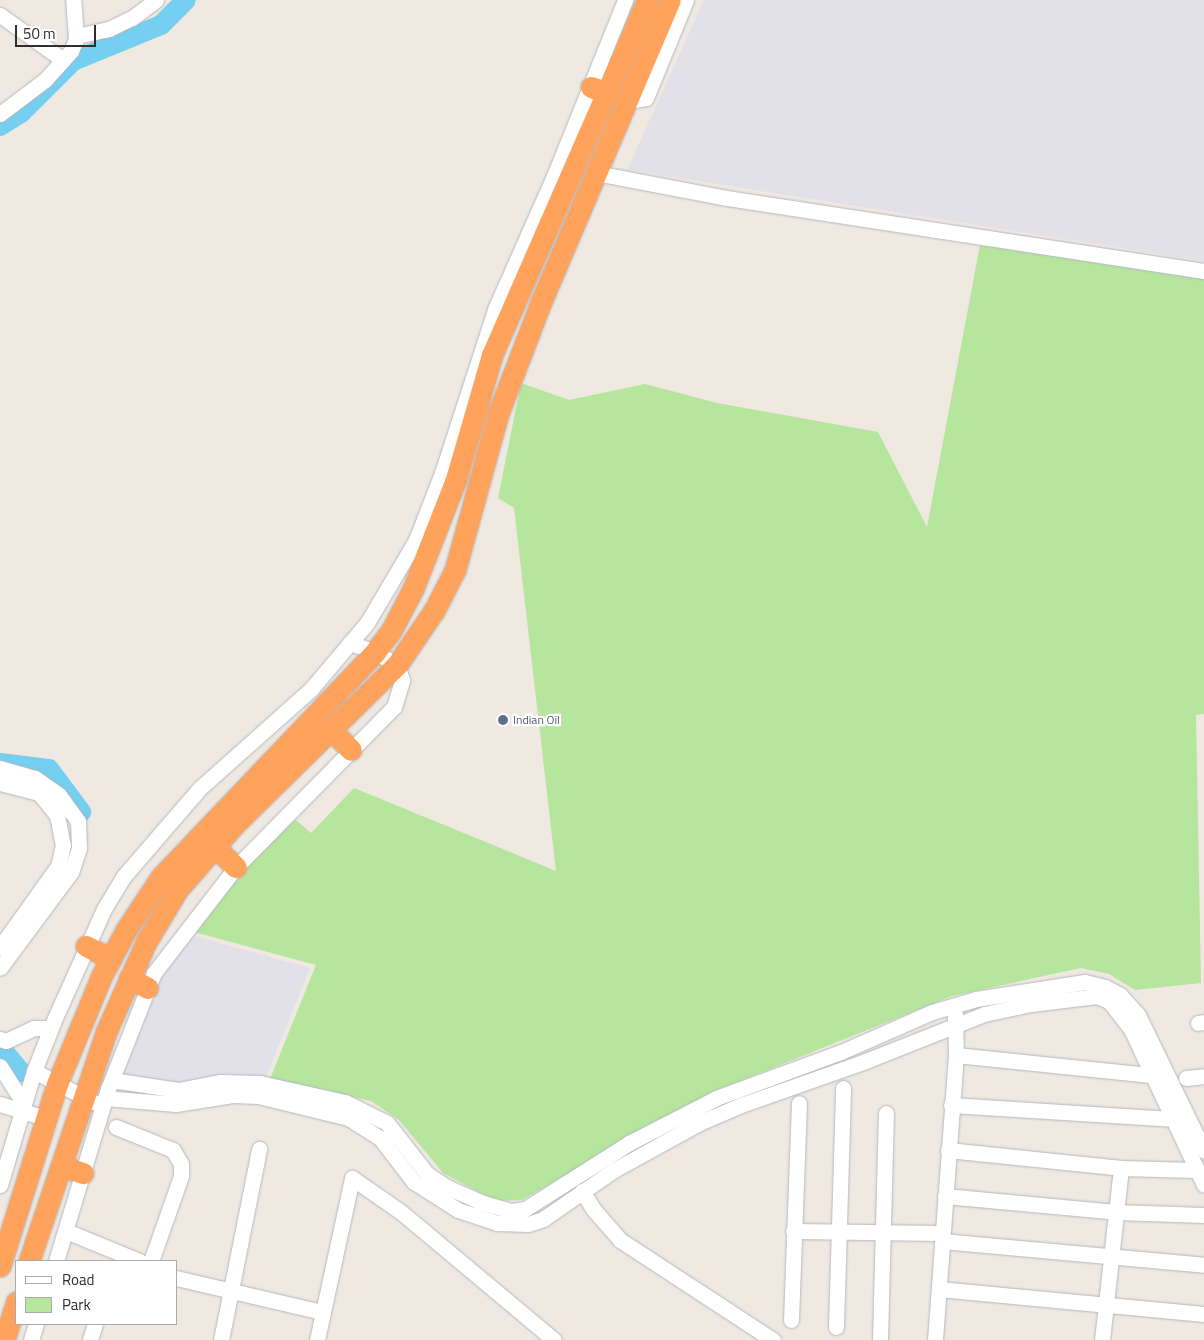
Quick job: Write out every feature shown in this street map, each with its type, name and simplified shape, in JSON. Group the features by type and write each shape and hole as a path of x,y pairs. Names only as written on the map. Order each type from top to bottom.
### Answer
{"highway":[{"path":"29,1260 83,1097 129,978 146,942 178,889 215,847 396,665 435,609 455,570 498,414 596,173 617,72 648,0"},
{"path":"0,1266 7,1224 57,1084 111,959 161,877 375,652 391,631 428,556 456,479 492,355 614,93 670,0"},
{"path":"331,730 351,750"},
{"path":"215,847 236,867"},
{"path":"86,946 111,959"},
{"path":"129,978 148,988"},
{"path":"61,1166 84,1174"},
{"path":"4,1340 15,1305"}],"street":[{"path":"0,114 45,80 71,51 76,36 73,0"},
{"path":"76,36 109,29 132,18 156,0"},
{"path":"0,1185 34,1071 86,946 124,876 177,810 311,689 350,643 382,600 416,540 442,474 493,313 614,93 625,0"},
{"path":"614,93 646,98 686,0"},
{"path":"0,15 63,60"},
{"path":"596,173 728,198 1204,271"},
{"path":"56,1260 84,1174 104,1102 154,973 236,867 394,707 402,680 396,665 375,652 350,643"},
{"path":"0,768 35,778 59,795 78,821 79,848 71,872 0,968"},
{"path":"0,783 39,793 56,815 63,845 58,866 0,947"},
{"path":"112,1080 178,1090 240,1081 320,1094 345,1102 387,1123 427,1174 448,1187 489,1206 512,1211 525,1209 629,1143 716,1098 841,1052 953,1004 1085,982 1105,987 1120,995 1138,1015 1204,1152"},
{"path":"34,1071 83,1097 104,1102 176,1104 232,1095 258,1096 348,1118 380,1138 414,1182 458,1210 497,1223 520,1224 543,1219 582,1191 699,1123 863,1062 956,1023 1031,1004 1097,996 1109,1001 1125,1019 1204,1185"},
{"path":"935,1340 956,1055 956,1023 953,1004"},
{"path":"0,1039 6,1041 34,1028 52,1028"},
{"path":"956,1055 1151,1075"},
{"path":"0,1066 23,1107"},
{"path":"1186,1078 1204,1076"},
{"path":"836,1327 843,1088"},
{"path":"791,1320 799,1103"},
{"path":"0,1104 23,1107 45,1118"},
{"path":"951,1105 1172,1119"},
{"path":"880,1340 886,1114"},
{"path":"116,1127 173,1150 181,1164 180,1176 151,1260"},
{"path":"220,1340 258,1149"},
{"path":"948,1150 1121,1168 1196,1170"},
{"path":"1102,1340 1121,1168"},
{"path":"317,1340 352,1178 401,1212 554,1340"},
{"path":"582,1191 594,1210 620,1240 774,1340"},
{"path":"945,1196 1116,1212 1204,1215"},
{"path":"66,1231 117,1257 134,1260"},
{"path":"793,1231 883,1232 942,1237 1111,1258 1204,1265"},
{"path":"178,1279 229,1292 322,1312"},
{"path":"939,1289 1106,1307 1204,1314"},
{"path":"31,1340 36,1325"},
{"path":"90,1340 95,1325"}],"shaded area":[{"path":"704,0 1204,0 1204,261 627,170"},
{"path":"188,934 310,968 266,1077 177,1087 117,1078 157,975"}],"green space":[{"path":"980,245 1204,279 1204,714 1196,715 1201,983 1135,990 1109,974 1081,968 952,996 710,1093 522,1200 496,1201 443,1173 399,1120 371,1101 270,1079 316,965 194,932 290,815 311,833 354,788 556,871 514,508 498,498 521,383 569,400 645,384 717,403 878,432 927,527"}],"waterway":[{"path":"0,126 21,113 73,61 161,25 186,0"},
{"path":"0,763 49,769 81,812"},
{"path":"0,1047 21,1072"}],"place":[{"name":"Indian Oil","path":"503,720"}]}
